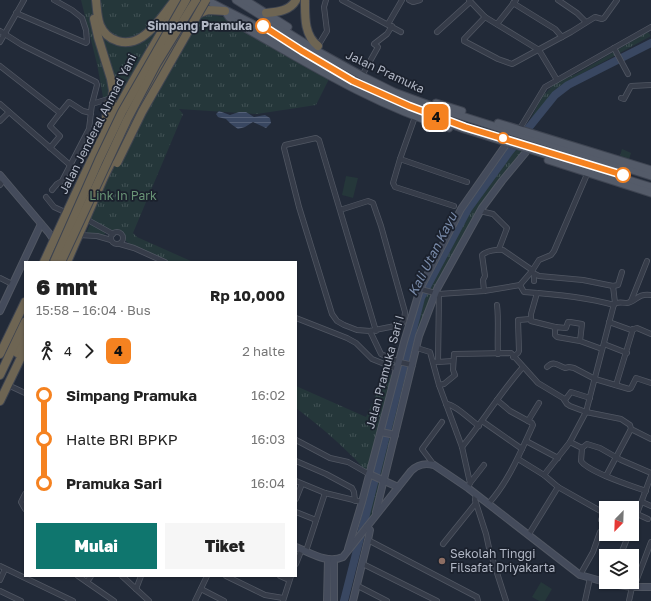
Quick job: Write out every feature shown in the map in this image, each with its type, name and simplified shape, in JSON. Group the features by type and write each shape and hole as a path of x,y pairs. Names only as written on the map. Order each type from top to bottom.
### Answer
{"highway":[{"path":"91,0 98,37 107,62 113,90 113,110"},
{"path":"96,0 98,16 104,31 112,39 120,42 128,42 142,37 151,30 175,0"},
{"path":"80,184 81,177 105,125 175,0"},
{"name":"Jalan Jenderal Ahmad Yani","path":"44,261 54,240 63,212 80,184 140,68 181,0"},
{"path":"54,261 122,112 186,0"},
{"path":"65,261 126,120 157,63 196,0"},
{"path":"66,261 138,108 191,16 202,0"},
{"path":"104,180 117,163 142,112 206,0"},
{"path":"266,13 287,9 296,0"},
{"path":"307,0 305,21 308,31 316,44"},
{"path":"191,16 208,10 225,10"},
{"path":"104,56 108,85 105,125"},
{"path":"54,240 78,237"},
{"path":"0,354 24,304"},
{"path":"0,375 24,324"},
{"path":"0,389 24,340"},
{"path":"0,401 24,351"}],"main road":[{"name":"Jalan Pramuka","path":"206,0 234,13 330,71 416,115"},
{"name":"Jalan Pramuka","path":"236,0 322,54 394,92 443,110 519,132"},
{"name":"Jalan Pramuka","path":"245,0 364,72 406,91 528,135 639,169 651,170"},
{"name":"Jalan Pramuka","path":"225,10 233,21 363,94 416,115 507,145 651,187"},
{"path":"316,44 322,54"},
{"path":"330,71 333,78"},
{"path":"394,92 406,91"},
{"name":"Jalan Pramuka","path":"516,147 526,152 542,155 651,193"},
{"name":"Jalan Pramuka","path":"639,169 651,176"}],"street":[{"path":"0,42 24,0"},
{"path":"16,13 86,43 86,30 82,18 72,10 54,0"},
{"path":"316,44 327,31 324,7 326,0"},
{"path":"342,0 401,32"},
{"path":"364,72 378,47 374,44 387,34 402,0"},
{"path":"409,0 413,2 420,0"},
{"path":"558,0 577,13 586,22"},
{"path":"437,32 470,1 485,17 539,50 557,80"},
{"path":"485,17 464,39 466,42 498,59 513,64 595,17 602,19 604,18 614,1"},
{"path":"497,24 514,2 555,29 562,37"},
{"path":"519,132 545,87 651,27"},
{"path":"0,31 43,56 96,82 97,87 92,104 87,135 62,181 52,190"},
{"path":"614,48 628,74"},
{"path":"0,66 60,113"},
{"path":"621,98 624,99 631,86 651,86"},
{"path":"92,104 106,100"},
{"path":"50,148 60,136 50,126 69,102 83,111 91,113"},
{"path":"0,104 70,165"},
{"path":"0,121 9,112"},
{"path":"416,115 393,183 395,187 454,206"},
{"path":"340,210 368,201 373,203 381,226 405,317 404,321 400,325 376,331 357,330 337,321 332,314 299,207 284,148 285,145 316,138 319,140 376,331"},
{"name":"Jalan Pramuka Sari I","path":"347,553 370,475 397,369 401,362 420,289 461,209 507,145"},
{"name":"Jalan Pramuka Sari I","path":"376,516 382,480 419,336 436,296 480,211 526,152"},
{"path":"400,159 467,182"},
{"path":"420,289 436,296 484,291 520,285 533,272 539,260 551,255 554,251 588,172"},
{"path":"2,177 54,240 64,261"},
{"path":"0,186 2,177"},
{"path":"46,198 54,207 63,212"},
{"path":"480,211 493,214 507,228 499,249"},
{"path":"86,219 113,234 119,233 122,236 121,242"},
{"path":"26,261 45,228"},
{"path":"111,240 113,234"},
{"path":"78,237 97,236 111,240 115,244 121,242 163,261"},
{"path":"484,291 483,280 485,276 482,255 499,249 539,276 583,280 613,286 618,285 622,272"},
{"path":"631,301 647,260"},
{"path":"0,311 12,284 24,264"},
{"path":"533,272 534,281"},
{"path":"0,278 12,284"},
{"path":"520,285 524,292 597,300 615,304 627,303 642,295 651,295"},
{"path":"544,475 570,442 586,412 615,304 613,286"},
{"path":"531,319 537,293"},
{"path":"436,296 435,362 439,385 462,447 469,486"},
{"path":"497,305 499,322 497,340 498,354"},
{"path":"297,318 347,338 356,343 372,359 397,369"},
{"path":"513,357 518,354 519,351 518,320 531,319 532,322 566,328 568,322 581,324 580,341"},
{"path":"609,322 628,329 637,328 651,334"},
{"path":"555,327 555,335 558,337 603,346 627,353"},
{"path":"616,385 627,353 633,329"},
{"path":"370,331 381,354 401,362 411,364"},
{"path":"417,348 430,352 435,362"},
{"path":"439,385 444,384 455,375 453,361 453,355 455,354 510,353 538,383 565,400 570,406 586,412 625,420 630,425 631,430 606,476"},
{"path":"435,362 453,361"},
{"path":"548,367 551,363 554,363 566,368 574,368 595,379 630,389 634,380 637,378 651,383"},
{"path":"462,447 513,378 523,367"},
{"path":"8,385 24,393"},
{"path":"565,400 570,392 590,398"},
{"path":"488,504 518,458 533,425 510,411 497,400"},
{"path":"528,421 539,403"},
{"path":"446,404 455,406 479,426"},
{"path":"482,421 522,449"},
{"path":"442,422 422,449 434,465 469,486 488,504 529,534 580,575 599,580"},
{"path":"631,430 651,439"},
{"path":"381,432 394,435"},
{"path":"297,441 330,458 348,462 370,475 398,487"},
{"path":"526,442 558,458"},
{"path":"570,442 582,448"},
{"path":"582,448 590,444 651,472"},
{"path":"582,448 582,464 606,476 646,491"},
{"path":"518,458 544,475 558,487 599,510"},
{"path":"297,461 352,488 355,501"},
{"path":"301,549 331,560 343,557 411,471 417,465 434,465"},
{"path":"469,486 484,465"},
{"path":"639,509 651,476"},
{"path":"297,482 325,494 362,502"},
{"path":"297,496 302,484"},
{"path":"529,534 558,487"},
{"path":"297,561 301,549 316,520 325,494"},
{"path":"476,494 476,502 506,601"},
{"path":"24,496 21,502 24,507"},
{"path":"443,544 476,502"},
{"path":"642,502 651,506"},
{"path":"297,512 316,520"},
{"path":"639,515 648,519"},
{"path":"354,601 370,530 367,527"},
{"path":"580,575 593,552 599,535"},
{"path":"368,540 478,599"},
{"path":"639,572 651,542"},
{"path":"328,601 331,560"},
{"path":"331,560 334,601"},
{"path":"363,564 437,601"},
{"path":"0,566 65,599 73,601"},
{"path":"0,580 5,569"},
{"path":"31,581 35,577"},
{"path":"80,577 114,601"},
{"path":"87,582 90,577"},
{"path":"123,577 148,601"},
{"path":"136,589 141,577"},
{"path":"196,601 207,577"},
{"path":"228,577 265,595 283,600 290,578"},
{"path":"585,601 590,578"},
{"path":"358,586 387,601"},
{"path":"639,587 651,587"},
{"path":"629,601 632,589"},
{"path":"201,590 224,601"},
{"path":"0,591 21,601"}],"green space":[{"path":"81,0 177,0 113,108 103,97 97,64"},
{"name":"Link In Park","path":"204,14 224,17 329,79 316,105 257,114 179,109 183,114 133,233 137,237 191,261 163,261 134,248 119,235 86,219 104,180 117,163 199,16"},
{"path":"648,32 651,36 556,89 532,121 529,122 542,97 555,83 576,74"},
{"path":"520,146 588,172 526,153 487,200 454,257 419,336 372,521 360,535 375,477 365,470 332,437 297,409 297,386 366,417 386,373 395,377 420,288 461,209 505,147 519,150"},
{"path":"622,149 631,153 629,159 620,156"},
{"path":"346,176 358,178 353,198 342,195"},
{"path":"90,224 106,232 103,237 86,234"},
{"path":"541,582 552,589 545,601 539,601 532,597"}],"water":[{"path":"219,111 230,115 239,112 246,112 254,117 265,115 270,118 271,123 266,128 253,122 238,129 226,119 218,117 216,114"}],"waterway":[{"name":"Kali Utan Kayu","path":"344,601 421,298 468,209 510,151 555,95 568,85 651,43"}],"bus line":[{"name":"4","path":"263,26 332,70 409,106 465,127 623,175"}],"place":[{"name":"Simpang Pramuka","path":"263,26"},
{"name":"Sekolah Tinggi Filsafat Driyakarta","path":"442,561"}]}
